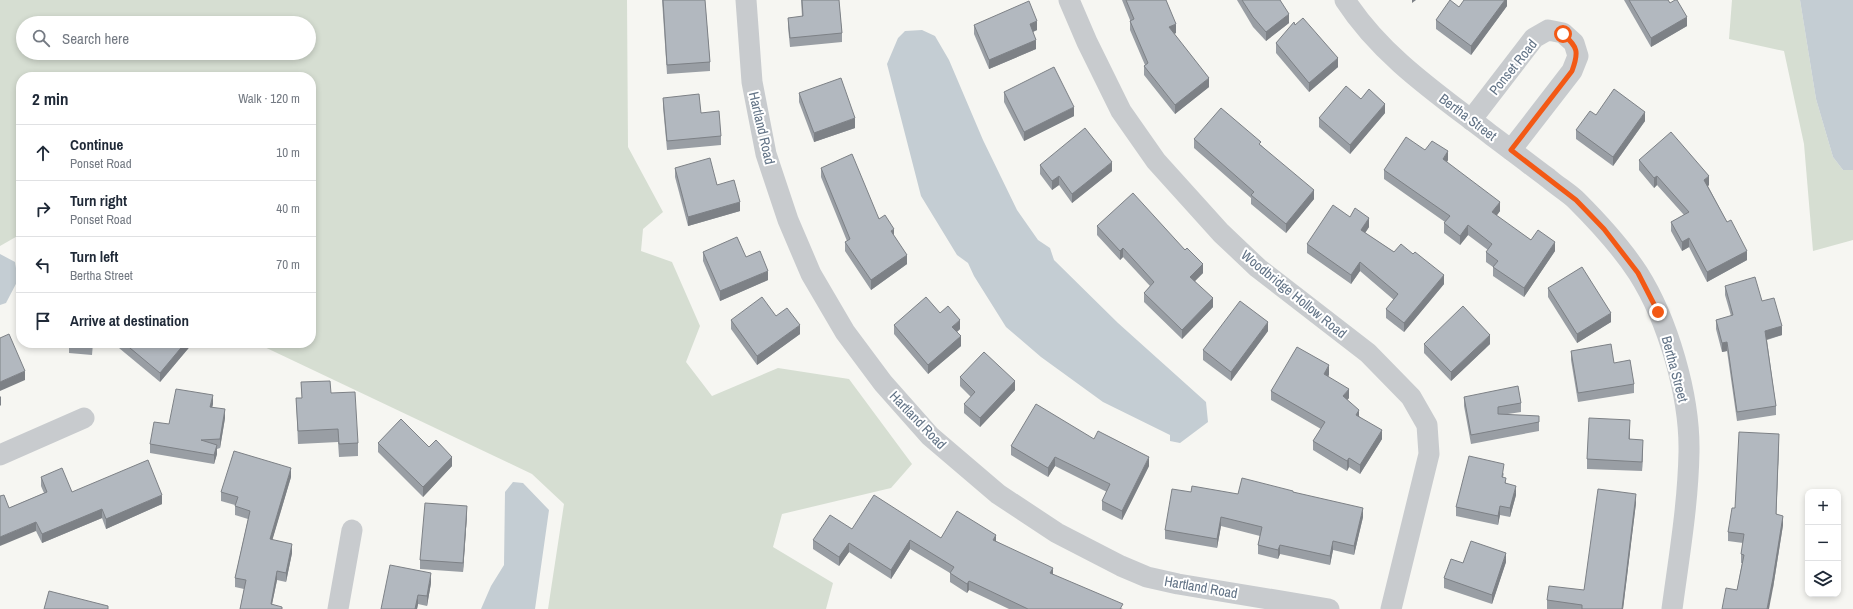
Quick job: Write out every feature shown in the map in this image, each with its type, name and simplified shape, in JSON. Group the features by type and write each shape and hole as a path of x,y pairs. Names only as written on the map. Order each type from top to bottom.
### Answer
{"street":[{"name":"Hartland Road","path":"746,0 752,82 766,154 788,220 811,274 845,332 883,383 930,436 998,494 1058,533 1121,566 1147,577 1178,584 1329,609"},
{"name":"Woodbridge Hollow Road","path":"1069,0 1120,111 1156,161 1221,233 1258,268 1368,353 1411,397 1427,425 1429,454 1391,609"},
{"name":"Bertha Street","path":"1345,0 1353,12 1384,48 1418,80 1576,200 1604,229 1638,273 1658,312 1674,353 1685,401 1689,450 1687,496 1672,609"},
{"name":"Ponset Road","path":"1471,120 1534,38 1548,30 1563,34 1574,43 1578,56 1572,71 1511,150"},
{"path":"0,455 84,418"},
{"path":"338,609 352,530"}],"shaded area":[{"path":"0,0 627,0 628,147 663,212 643,229 641,251 672,262 700,326 686,362 712,396 778,368 849,379 912,464 891,488 782,514 773,547 833,583 826,609 548,609 564,504 532,474 267,348 316,348 316,72 16,72 16,237 0,246"},
{"path":"1732,0 1800,0 1816,99 1833,157 1843,170 1853,170 1853,240 1813,251 1804,144 1784,51 1729,39"},
{"path":"1800,0 1853,0 1853,170 1843,170 1833,157 1816,99"},
{"path":"922,30 935,36 949,60 983,140 1017,210 1038,240 1050,248 1054,260 1118,323 1206,402 1208,422 1180,443 1170,441 1170,435 1103,402 1041,357 1006,327 974,276 968,263 957,255 921,196 887,64 898,38 905,31"},
{"path":"0,254 15,262 16,284 6,303 0,305"},
{"path":"513,482 523,483 549,510 535,609 481,609 491,586 504,565 505,492"}],"building":[{"path":"663,0 705,0 710,62 667,65"},
{"path":"802,0 839,0 842,33 790,38 788,18 803,16"},
{"path":"1126,0 1166,0 1176,24 1169,27 1209,78 1175,105 1144,66 1148,63 1130,21 1134,19"},
{"path":"1242,0 1280,0 1289,14 1266,32 1253,17"},
{"path":"1450,0 1459,7 1464,0 1505,0 1471,46 1436,20"},
{"path":"1629,0 1668,0 1670,3 1677,0 1687,17 1651,38"},
{"path":"1029,1 1037,21 1030,24 1036,40 989,60 974,25"},
{"path":"1303,18 1338,58 1309,83 1276,43 1294,22 1295,25"},
{"path":"1054,67 1074,107 1024,132 1004,92"},
{"path":"841,78 855,118 814,133 799,93"},
{"path":"1346,86 1361,99 1369,89 1385,104 1350,145 1319,118"},
{"path":"1614,89 1645,112 1613,157 1576,130 1590,111 1596,115"},
{"path":"699,94 701,113 719,111 721,136 667,141 663,98"},
{"path":"1221,108 1261,142 1259,144 1314,190 1286,224 1251,195 1254,192 1194,139"},
{"path":"1085,128 1112,162 1072,194 1059,176 1052,181 1040,165"},
{"path":"1671,132 1709,176 1704,180 1727,222 1731,220 1747,251 1707,272 1689,238 1682,242 1671,222 1689,212 1657,176 1654,178 1639,160"},
{"path":"1406,137 1425,150 1432,141 1448,151 1443,159 1500,202 1492,212 1531,240 1538,230 1555,242 1524,288 1493,267 1498,261 1486,252 1492,244 1468,225 1460,236 1444,223 1450,216 1384,170"},
{"path":"852,154 879,219 885,215 894,229 891,231 907,255 871,280 845,242 850,239 821,168"},
{"path":"710,158 717,185 734,180 740,202 688,217 675,168"},
{"path":"1133,193 1185,250 1187,248 1203,264 1190,277 1213,298 1182,330 1144,293 1154,282 1123,248 1120,251 1097,226"},
{"path":"1333,205 1350,217 1355,208 1369,218 1361,230 1394,252 1401,244 1413,254 1415,252 1444,275 1404,323 1386,309 1398,294 1360,262 1351,275 1307,244"},
{"path":"737,237 746,257 760,251 768,271 720,291 703,252"},
{"path":"1582,267 1611,313 1577,334 1548,288"},
{"path":"1755,277 1762,301 1774,298 1782,326 1765,331 1776,406 1737,412 1727,342 1722,343 1716,320 1733,315 1725,286"},
{"path":"762,297 776,316 787,308 800,325 757,356 731,320"},
{"path":"926,297 940,313 948,306 960,320 952,327 961,336 928,365 894,325"},
{"path":"1240,301 1268,322 1231,372 1203,350"},
{"path":"1463,306 1490,335 1451,372 1424,344"},
{"path":"9,334 25,371 0,382 0,338"},
{"path":"1611,344 1614,363 1630,360 1634,384 1578,393 1571,351"},
{"path":"1297,347 1329,365 1324,374 1349,389 1343,396 1359,410 1356,415 1382,430 1360,465 1349,458 1347,461 1313,441 1325,422 1271,391"},
{"path":"130,348 181,348 160,373"},
{"path":"984,352 1015,381 980,418 964,404 975,392 960,377"},
{"path":"330,381 331,393 355,392 358,443 339,444 338,429 298,431 296,398 302,398 301,382"},
{"path":"1518,386 1521,403 1498,407 1498,414 1539,416 1539,422 1471,435 1464,397"},
{"path":"176,389 213,395 210,407 225,409 220,439 201,440 217,445 214,455 150,444 154,422 169,424"},
{"path":"1036,404 1094,439 1098,431 1149,457 1122,511 1102,501 1110,484 1055,457 1048,468 1011,446"},
{"path":"1589,418 1630,420 1629,439 1643,440 1642,462 1587,459"},
{"path":"401,419 429,447 436,440 452,457 423,487 378,443"},
{"path":"1739,432 1779,434 1776,514 1783,516 1767,609 1722,609 1726,588 1737,590 1744,555 1741,554 1744,534 1728,532 1732,508 1735,508"},
{"path":"234,451 291,468 270,539 292,544 286,573 277,571 271,604 282,607 282,609 240,609 246,580 235,578 250,511 235,506 238,497 221,492"},
{"path":"1469,456 1504,464 1502,477 1506,478 1505,483 1516,486 1510,508 1500,506 1498,516 1456,507"},
{"path":"148,460 162,495 106,519 102,509 42,534 36,522 0,537 0,496 4,495 9,508 47,492 41,477 62,468 72,492"},
{"path":"1242,478 1293,492 1363,508 1354,546 1333,541 1330,556 1280,545 1278,550 1258,545 1262,527 1221,517 1217,539 1165,530 1172,489 1191,492 1192,486 1238,494"},
{"path":"1598,489 1636,494 1622,609 1582,609 1582,605 1547,600 1549,586 1584,590"},
{"path":"874,495 941,538 957,511 996,535 993,540 1053,568 1050,573 1123,604 1120,609 1028,609 969,581 967,584 950,573 954,567 910,540 891,570 849,543 839,557 813,540 830,515 852,529"},
{"path":"425,503 467,506 463,563 420,560"},
{"path":"1471,541 1506,553 1492,595 1444,578 1451,559 1463,563"},
{"path":"390,565 431,573 427,596 418,595 415,609 381,609"},
{"path":"49,591 108,606 108,609 44,609"}],"route":[{"path":"1563,34 1574,43 1578,56 1572,71 1511,150 1576,200 1604,229 1638,273 1658,312"}]}
